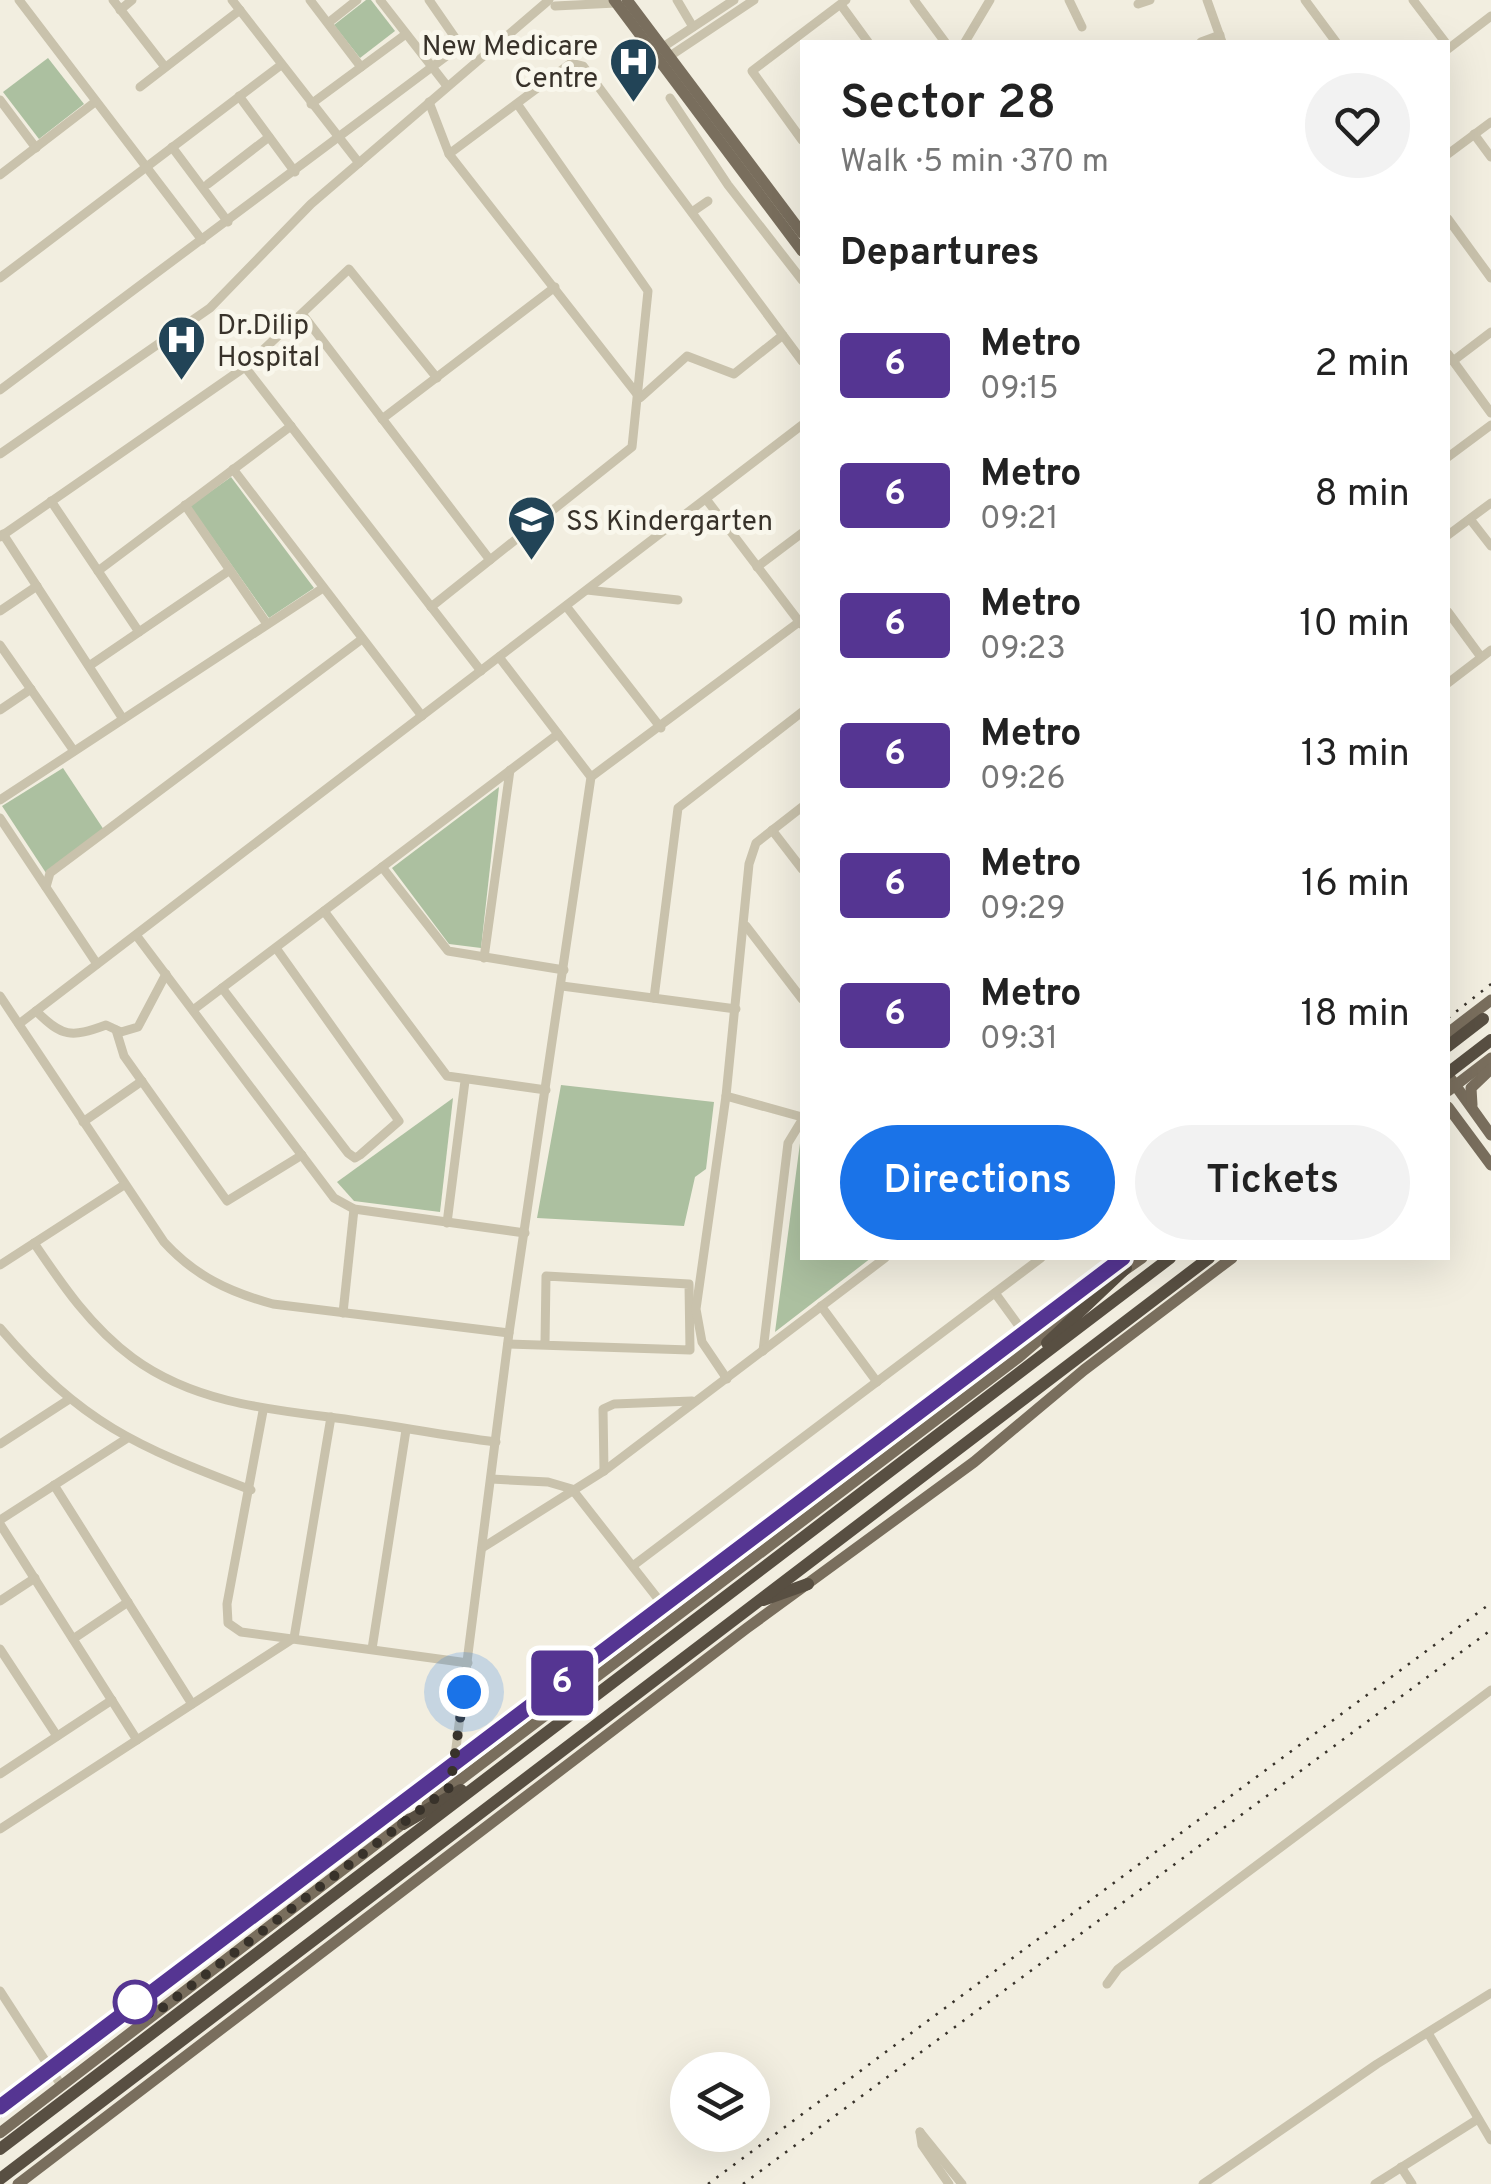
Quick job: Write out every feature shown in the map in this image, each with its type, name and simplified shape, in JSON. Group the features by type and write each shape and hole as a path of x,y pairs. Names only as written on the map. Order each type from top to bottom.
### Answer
{"highway":[{"path":"1450,1044 1491,1013"},
{"path":"1450,1080 1491,1040"},
{"path":"0,2149 1167,1260"},
{"path":"0,2178 1207,1260"},
{"path":"1018,1374 1126,1268"},
{"path":"752,1604 808,1584"},
{"path":"402,1824 496,1772"}],"main road":[{"path":"619,1 664,53 800,230"},
{"path":"664,53 800,249"},
{"path":"1450,1031 1491,1000"},
{"path":"1450,1080 1491,1055 1471,1034 1469,1017"},
{"path":"1472,1110 1470,1088 1491,1069"},
{"path":"1450,1082 1488,1131"},
{"path":"1454,1120 1491,1165"},
{"path":"0,2133 1139,1260"},
{"path":"18,2184 998,1443 1084,1370 1229,1260"}],"street":[{"path":"19,0 202,240"},
{"path":"113,0 166,67"},
{"path":"120,10 132,0"},
{"path":"232,0 358,164"},
{"path":"310,0 361,67"},
{"path":"328,22 357,0"},
{"path":"380,0 448,86"},
{"path":"0,390 433,67 457,45 429,0"},
{"path":"676,0 693,27"},
{"path":"664,53 693,27 734,0"},
{"path":"664,53 754,0"},
{"path":"914,0 944,40"},
{"path":"965,40 990,0"},
{"path":"1069,0 1082,28"},
{"path":"1138,4 1150,0"},
{"path":"1207,0 1221,39"},
{"path":"1305,0 1330,40"},
{"path":"1413,0 1443,40"},
{"path":"0,454 210,308 311,204 537,13 556,2 619,1"},
{"path":"805,38 843,2 867,40"},
{"path":"140,88 240,10"},
{"path":"1450,44 1491,16"},
{"path":"311,104 406,34"},
{"path":"800,41 752,71 800,137"},
{"path":"450,154 571,63 583,66 800,358"},
{"path":"0,278 281,64"},
{"path":"239,96 295,172"},
{"path":"670,98 728,185 800,277"},
{"path":"0,100 36,148"},
{"path":"0,175 96,102"},
{"path":"430,102 450,154 640,398"},
{"path":"431,607 632,448 648,291 518,105"},
{"path":"1450,152 1491,122"},
{"path":"1474,134 1491,157"},
{"path":"208,184 270,137"},
{"path":"172,148 228,222"},
{"path":"692,212 708,201"},
{"path":"1450,222 1491,278"},
{"path":"124,719 2,535 245,367 349,269 436,378"},
{"path":"382,419 555,287"},
{"path":"302,315 490,560"},
{"path":"1491,332 1450,358 1491,413"},
{"path":"640,398 687,356 734,374 783,334"},
{"path":"245,367 481,671"},
{"path":"1450,456 1491,425"},
{"path":"98,571 291,426"},
{"path":"19,1024 800,427"},
{"path":"233,469 422,716"},
{"path":"706,499 800,623"},
{"path":"51,501 139,632"},
{"path":"1450,534 1491,503"},
{"path":"185,505 267,624"},
{"path":"1470,518 1491,546"},
{"path":"757,567 800,535"},
{"path":"89,666 230,570"},
{"path":"0,612 37,586"},
{"path":"0,800 323,588"},
{"path":"587,590 678,600"},
{"path":"566,606 660,728"},
{"path":"1450,615 1482,657"},
{"path":"590,777 800,625"},
{"path":"46,887 50,874 362,638"},
{"path":"0,645 74,751"},
{"path":"1450,681 1491,650"},
{"path":"450,1787 509,1338 590,777 500,657"},
{"path":"0,710 31,690"},
{"path":"654,998 678,808 800,714"},
{"path":"193,1010 558,734"},
{"path":"484,958 510,770"},
{"path":"728,1379 702,1342 696,1310 726,1096 746,926 749,864 756,842 800,808"},
{"path":"0,818 97,964"},
{"path":"772,830 800,866"},
{"path":"382,867 437,942 448,950 564,970"},
{"path":"324,911 447,1076 546,1090"},
{"path":"746,926 800,995"},
{"path":"136,935 334,1198 354,1209 524,1233"},
{"path":"222,988 348,1153 355,1158 360,1155 399,1121 276,948"},
{"path":"36,1011 55,1030 67,1034 83,1034 106,1025 116,1030 138,1026 166,974"},
{"path":"562,986 736,1009"},
{"path":"0,996 164,1242 198,1274 273,1304 545,1343 690,1350 689,1284 546,1276 545,1343"},
{"path":"116,1030 124,1056 227,1201 302,1155"},
{"path":"83,1122 142,1081"},
{"path":"448,1223 465,1081"},
{"path":"726,1096 800,1118"},
{"path":"764,1351 788,1144 800,1123"},
{"path":"0,1265 124,1185"},
{"path":"343,1313 354,1209"},
{"path":"34,1243 76,1305 137,1361 194,1389 264,1411 496,1442"},
{"path":"482,1548 604,1471 882,1260"},
{"path":"634,1565 1038,1260"},
{"path":"995,1293 1032,1344"},
{"path":"821,1306 877,1382"},
{"path":"0,1328 68,1400 126,1439 251,1490"},
{"path":"0,1348 11,1341"},
{"path":"0,1425 4,1441 68,1400"},
{"path":"604,1471 603,1409 614,1404 695,1400"},
{"path":"264,1411 227,1604 228,1623 242,1632 468,1663"},
{"path":"0,1829 294,1638 330,1417"},
{"path":"372,1649 406,1430"},
{"path":"126,1439 0,1522 136,1740"},
{"path":"491,1479 548,1482 572,1490 673,1618"},
{"path":"54,1485 192,1704"},
{"path":"0,1601 35,1578"},
{"path":"73,1638 128,1602"},
{"path":"0,1650 57,1736"},
{"path":"1107,1984 1133,1958 1491,1690"},
{"path":"0,1773 112,1700"},
{"path":"0,1991 61,2085"},
{"path":"1202,2184 1491,1994"},
{"path":"1428,2033 1491,2140"},
{"path":"1375,2184 1478,2119"},
{"path":"949,2184 922,2146 920,2132 962,2184"},
{"path":"1402,2167 1412,2184"}],"green space":[{"path":"371,0 395,31 360,58 334,25"},
{"path":"48,58 84,104 39,139 3,92"},
{"path":"231,477 314,588 269,618 190,506"},
{"path":"63,768 104,830 48,876 2,806"},
{"path":"499,787 481,948 449,944 392,868"},
{"path":"561,1085 714,1102 706,1169 695,1177 684,1226 537,1218"},
{"path":"453,1098 440,1212 354,1201 337,1182"},
{"path":"800,1143 800,1260 868,1260 775,1332"}],"railway":[{"path":"1450,1016 1491,984"},
{"path":"0,2117 1133,1260"},
{"path":"708,2184 1491,1603"},
{"path":"743,2184 1491,1630"}],"metro line":[{"name":"6","path":"0,2107 1120,1260"}],"place":[{"name":"New Medicare Centre","path":"633,104"},
{"name":"Dr.Dilip Hospital","path":"182,382"},
{"name":"SS Kindergarten","path":"531,562"}],"route":[{"path":"135,2002 152,2016 450,1787 464,1692"}]}
